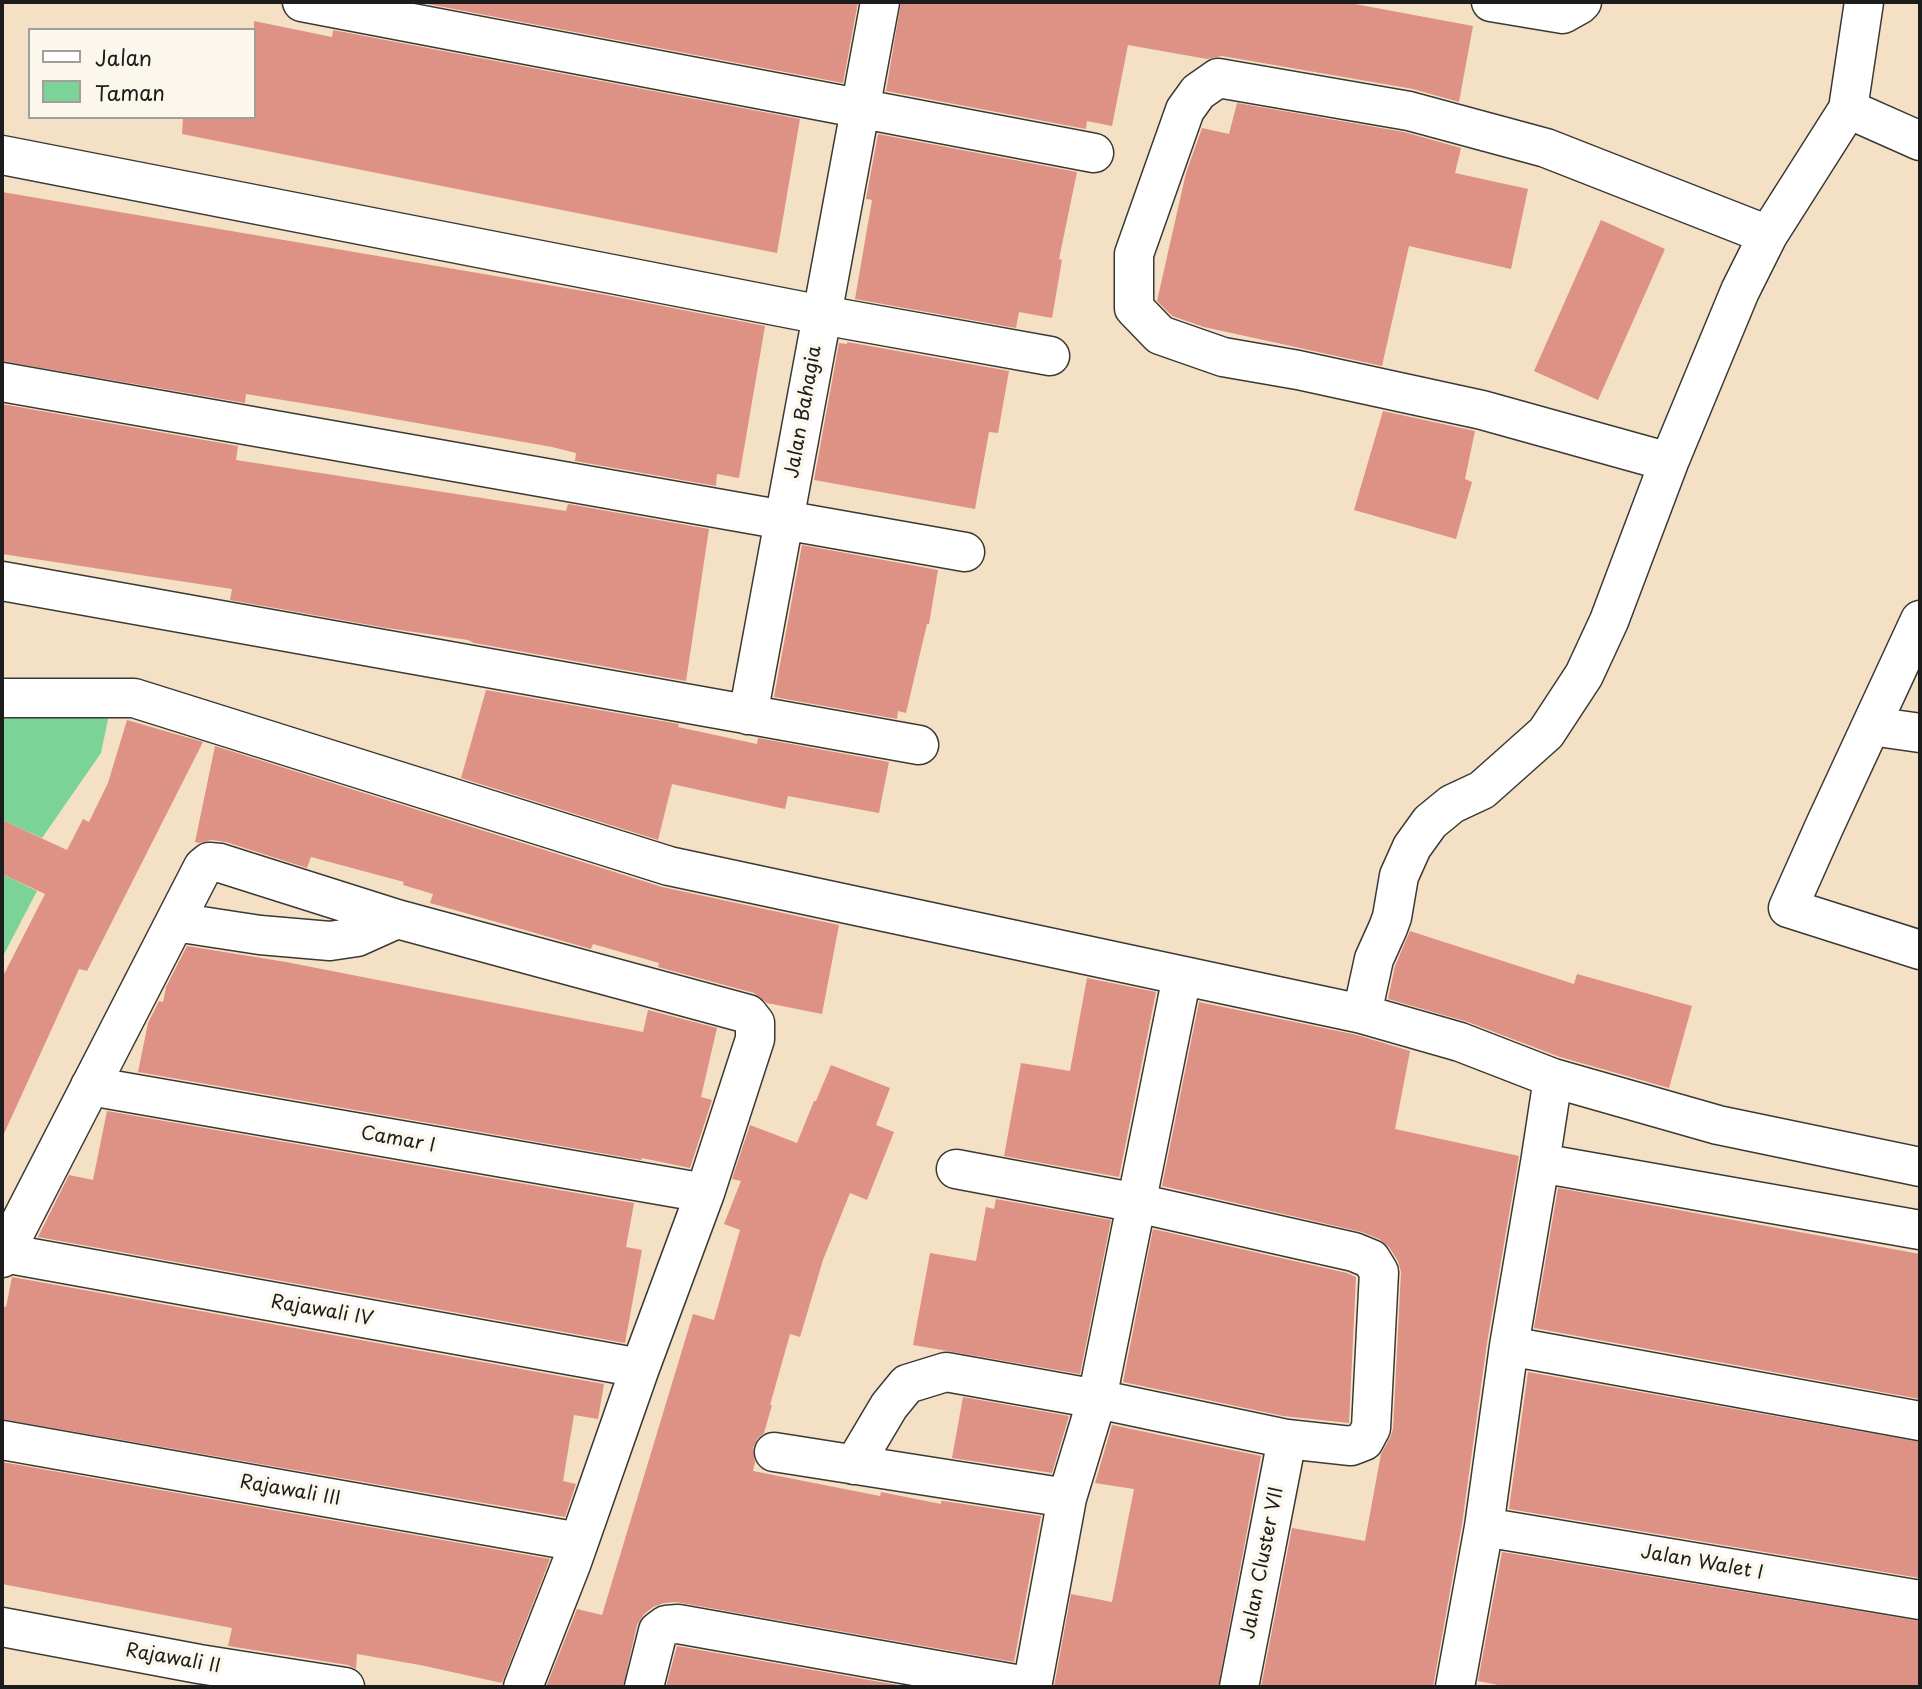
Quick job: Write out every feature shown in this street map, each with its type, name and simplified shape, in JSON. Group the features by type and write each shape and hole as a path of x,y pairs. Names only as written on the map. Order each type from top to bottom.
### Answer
{"street":[{"path":"302,2 1094,153"},
{"name":"Jalan Bahagia","path":"748,715 880,2"},
{"path":"1491,2 1563,13 1582,2"},
{"path":"1362,1014 1374,959 1388,928 1405,860 1430,822 1452,804 1482,790 1546,733 1584,675 1609,621 1669,462 1740,291 1768,235 1848,110 1864,2"},
{"path":"1669,462 1482,410 1298,370 1223,357 1160,335 1134,308 1134,254 1185,110 1198,92 1218,78 1409,111 1546,148 1768,235"},
{"path":"1848,110 1920,141"},
{"path":"2,155 822,315 1050,356"},
{"path":"2,382 965,552"},
{"path":"2,581 919,745"},
{"path":"1920,620 1788,908 1920,950"},
{"path":"2,698 134,698 669,866 1362,1014 1460,1042 1553,1077 1718,1125 1920,1167"},
{"path":"1871,726 1920,733"},
{"path":"3,1255 203,867 209,862 220,863 397,919 748,1014 755,1023 755,1039 705,1193 579,1542 523,1687"},
{"path":"175,922 260,935 330,941 357,937 397,919"},
{"path":"644,1687 658,1631 666,1625 678,1624 1032,1687 1067,1498 1097,1399 1182,976"},
{"path":"1455,1687 1484,1527 1509,1346 1553,1077"},
{"name":"Camar I","path":"90,1086 705,1193"},
{"path":"1540,1163 1920,1230"},
{"path":"854,1465 889,1406 907,1384 946,1372 1097,1399 1287,1439 1351,1446 1364,1441 1371,1427 1379,1272 1371,1259 1354,1252 1137,1203 956,1169"},
{"name":"Rajawali IV","path":"3,1255 640,1368"},
{"path":"1509,1346 1920,1421"},
{"name":"Jalan Cluster VII","path":"1239,1687 1287,1439"},
{"name":"Rajawali III","path":"2,1440 579,1542"},
{"path":"774,1452 1067,1498"},
{"name":"Jalan Walet I","path":"1484,1527 1920,1600"},
{"name":"Rajawali II","path":"2,1627 197,1676 345,1687"}],"green space":[{"path":"2,698 105,698 108,719 101,753 42,838 2,820"},
{"path":"2,874 37,891 2,958"}],"building":[{"path":"417,2 858,2 843,83"},
{"path":"901,2 1344,2 1473,26 1459,102 1413,89 1222,56 1207,59 1128,45 1112,126 1087,121 1086,129 886,91"},
{"path":"254,21 332,37 333,30 800,119 777,253 182,134 183,119 256,119"},
{"path":"1237,103 1404,132 1461,148 1455,173 1528,189 1511,269 1409,246 1382,366 1204,327 1172,316 1157,301 1186,173 1202,128 1229,134"},
{"path":"878,134 1077,172 1059,259 1062,260 1052,318 1019,312 1016,328 855,299 872,200 866,199"},
{"path":"2,192 601,294 765,326 739,478 717,474 716,486 575,461 576,453 552,447 338,409 246,394 245,403 2,361"},
{"path":"1601,220 1665,249 1598,400 1534,371"},
{"path":"847,342 1009,371 998,433 989,432 975,509 814,480 839,343"},
{"path":"2,404 238,446 236,460 566,511 568,504 709,529 686,681 468,640 230,600 232,589 2,554"},
{"path":"1383,411 1475,431 1465,479 1472,482 1456,539 1354,510"},
{"path":"802,545 938,570 929,624 906,713 898,711 897,719 774,697"},
{"path":"486,690 679,724 678,727 757,744 758,738 889,762 879,813 788,796 785,809 672,784 658,840 461,778"},
{"path":"127,720 203,742 87,971 79,969 2,1138 2,978 45,894 2,874 2,820 67,850 83,819 89,822 108,783"},
{"path":"215,746 662,887 839,925 822,1014 767,1003 754,993 658,967 659,963 593,944 591,949 430,903 433,894 403,885 404,882 311,857 307,868 226,842 195,842"},
{"path":"1410,931 1574,984 1577,974 1692,1006 1669,1088 1560,1057 1468,1022 1388,999 1395,966"},
{"path":"187,946 286,962 643,1032 648,1010 717,1028 701,1097 712,1100 690,1168 138,1072 148,1023 159,1001 163,1002 166,987"},
{"path":"1087,978 1156,992 1119,1177 1004,1156 1021,1063 1070,1071"},
{"path":"1199,1002 1357,1035 1410,1051 1395,1129 1519,1156 1487,1343 1462,1524 1433,1687 1261,1687 1292,1528 1365,1541 1381,1454 1393,1429 1401,1272 1389,1247 1379,1239 1362,1232 1162,1186"},
{"path":"831,1065 890,1088 876,1125 894,1132 867,1200 850,1193 823,1260 800,1337 790,1334 764,1433 753,1448 753,1471 880,1496 881,1492 941,1504 941,1501 944,1501 1041,1516 1014,1662 676,1602 653,1607 637,1625 623,1687 546,1687 577,1609 602,1615 693,1314 714,1320 740,1230 724,1224 741,1181 732,1179 750,1125 797,1143"},
{"path":"107,1111 634,1203 626,1247 642,1250 625,1343 38,1237 69,1175 93,1180"},
{"path":"1558,1188 1920,1254 1920,1399 1534,1328"},
{"path":"996,1199 1111,1220 1080,1374 913,1345 930,1253 976,1261 986,1207 994,1209"},
{"path":"1153,1229 1356,1277 1349,1423 1283,1416 1123,1382"},
{"path":"12,1277 604,1384 598,1419 574,1415 563,1481 576,1484 565,1517 2,1419 2,1306 6,1307"},
{"path":"1528,1372 1920,1442 1920,1578 1509,1509"},
{"path":"963,1397 1069,1416 1052,1473 952,1458"},
{"path":"1112,1425 1261,1456 1218,1687 1054,1687 1071,1594 1112,1602 1134,1489 1095,1483"},
{"path":"2,1462 550,1559 502,1683 357,1654 356,1669 348,1665 228,1646 232,1628 2,1584"},
{"path":"1502,1552 1920,1621 1920,1687 1508,1687 1478,1681"},
{"path":"677,1646 909,1687 666,1687"}]}
